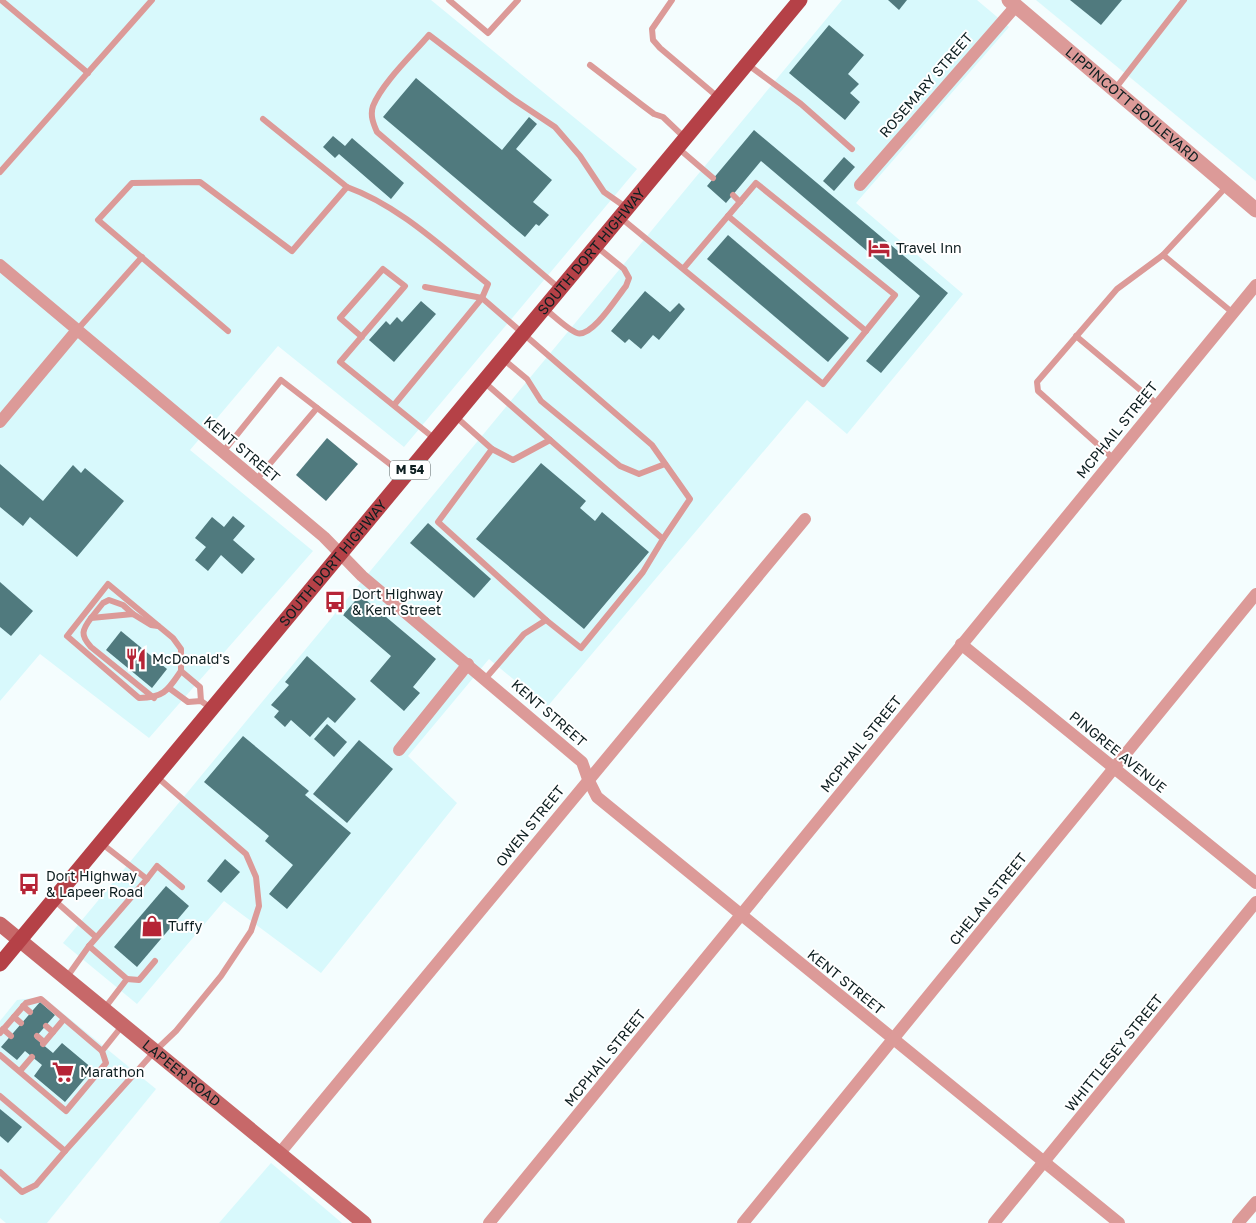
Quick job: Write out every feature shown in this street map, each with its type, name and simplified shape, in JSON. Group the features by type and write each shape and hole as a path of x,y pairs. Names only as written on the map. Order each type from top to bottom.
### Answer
{"main road":[{"name":"SOUTH DORT HIGHWAY","path":"0,964 156,776 206,705 341,553 800,0"},
{"name":"LAPEER ROAD","path":"0,924 364,1223"}],"street":[{"name":"LIPPINCOTT BOULEVARD","path":"1012,3 1256,210"},
{"name":"ROSEMARY STREET","path":"860,185 1012,3"},
{"name":"KENT STREET","path":"0,265 256,480 341,553 362,576 582,762 597,797 1119,1223"},
{"name":"MCPHAIL STREET","path":"489,1223 1256,285"},
{"path":"0,422 77,330"},
{"name":"OWEN STREET","path":"279,1154 805,519"},
{"name":"CHELAN STREET","path":"743,1223 1256,594"},
{"name":"PINGREE AVENUE","path":"961,644 1256,883"},
{"path":"399,750 468,664"},
{"name":"WHITTLESEY STREET","path":"994,1223 1256,902"},
{"path":"1238,1223 1256,1202"}],"lane":[{"path":"1,0 88,72"},
{"path":"0,172 152,0"},
{"path":"449,0 488,33 518,0"},
{"path":"672,0 652,29 653,40 719,98"},
{"path":"1114,90 1184,0"},
{"path":"560,289 377,132 372,119 373,107 382,90 429,36 513,99 555,127 580,156 604,192 623,213 683,269 823,384 895,295 756,182 683,269"},
{"path":"747,64 801,104 852,149"},
{"path":"590,65 654,114 663,117 681,143 714,178"},
{"path":"263,119 347,186 365,193 413,224 488,284 482,298 394,405"},
{"path":"228,331 98,220 132,183 200,182 292,251 347,186"},
{"path":"1114,459 1038,391 1037,382 1117,289 1163,255 1228,186"},
{"path":"733,195 740,202"},
{"path":"728,216 866,332"},
{"path":"544,308 576,333 584,334 592,328 626,286 629,278 624,269 596,246"},
{"path":"1163,255 1233,313"},
{"path":"77,330 142,257"},
{"path":"362,337 340,318 383,269 405,286 362,337 340,362 436,439"},
{"path":"425,287 482,298 652,445 690,499 643,572 581,648 546,620 438,522 492,448"},
{"path":"1076,336 1157,404"},
{"path":"502,358 528,379 541,402 620,466 639,474 665,464"},
{"path":"223,452 281,380 405,476"},
{"path":"483,382 664,539"},
{"path":"256,480 317,408"},
{"path":"455,416 492,448 513,460 550,440"},
{"path":"108,584 173,638 180,649 181,671 164,693 154,698 139,698 67,636 108,584"},
{"path":"154,698 91,647 84,639 85,626 103,603 109,600 123,605 133,614 151,625 158,626"},
{"path":"91,618 133,614"},
{"path":"485,679 524,634 546,620"},
{"path":"169,688 188,702 206,705 200,687 181,671"},
{"path":"0,1172 22,1192 36,1185 155,1051 176,1031 221,976 251,931 259,906 256,877 246,854 156,776"},
{"path":"100,843 147,879"},
{"path":"66,978 96,937 157,866 182,887"},
{"path":"54,899 96,937"},
{"path":"90,946 127,979 139,980 155,961"},
{"path":"104,1009 127,979"},
{"path":"0,1055 66,1111 106,1063 102,1051 41,999 26,1003 2,1031 11,1036"},
{"path":"23,1006 30,1012"},
{"path":"14,1017 22,1023"},
{"path":"37,1036 44,1043 64,1019"},
{"path":"102,1051 123,1024"},
{"path":"46,1026 53,1032"},
{"path":"20,1071 32,1057"},
{"path":"0,1096 65,1151"}],"shaded area":[{"path":"0,0 431,0 637,169 404,447 278,346 190,450 313,551 149,738 40,654 0,701"},
{"path":"842,0 977,0 1009,27 856,203 963,294 847,434 807,400 547,707 489,659 408,756 457,803 321,973 224,901 137,1004 63,943"},
{"path":"1036,0 1256,0 1256,181"},
{"path":"43,997 156,1089 47,1223 6,1223 0,1218 0,1021 17,1000"},
{"path":"271,1163 342,1223 219,1223"}],"building":[{"path":"888,0 907,0 899,10"},
{"path":"1070,0 1122,0 1101,25"},
{"path":"829,25 864,55 848,74 859,84 850,93 860,102 845,120 789,73"},
{"path":"416,78 502,150 529,117 537,124 516,149 552,180 533,202 549,215 539,226 536,224 525,237 383,117"},
{"name":"Travel Inn","path":"754,130 948,293 881,373 866,361 920,296 761,161 726,203 707,186"},
{"path":"333,136 345,146 352,138 404,183 391,199 339,154 335,158 323,147"},
{"path":"844,157 855,167 834,191 823,181"},
{"path":"728,235 849,338 828,362 707,259"},
{"path":"645,291 670,312 679,303 685,309 659,340 653,335 641,349 629,339 625,343 611,331"},
{"path":"421,301 436,314 394,362 369,340 386,321 390,325 397,317 402,322"},
{"path":"327,438 358,464 326,501 296,475"},
{"path":"541,463 586,501 580,508 595,521 602,512 649,552 584,629 476,539"},
{"path":"0,464 43,501 73,465 81,473 85,468 124,501 77,557 30,517 23,526 0,507"},
{"path":"233,516 245,526 233,540 255,559 242,574 221,555 208,571 195,560 206,547 195,538 212,517 224,527"},
{"path":"428,523 491,579 474,598 410,543"},
{"path":"0,582 33,611 11,636 0,627"},
{"path":"360,595 436,659 413,687 420,693 404,711 370,681 391,656 343,615"},
{"name":"McDonald's","path":"121,631 167,669 152,688 106,650"},
{"path":"307,656 356,699 335,723 328,717 310,737 291,720 285,727 274,717 279,711 271,705 289,685 285,682"},
{"path":"327,724 347,742 334,757 314,739"},
{"path":"243,736 309,791 305,795 351,833 287,909 269,894 293,865 265,841 269,836 204,782"},
{"path":"359,740 393,769 347,823 313,794"},
{"path":"225,859 240,872 221,893 207,881"},
{"name":"Tuffy","path":"166,886 189,906 137,967 114,947"},
{"path":"40,1002 55,1015 35,1038 53,1053 62,1043 93,1069 65,1102 34,1076 42,1065 25,1051 17,1060 1,1047"},
{"path":"0,1109 22,1127 8,1143 0,1136"}],"place":[{"name":"Travel Inn","path":"879,248"},
{"name":"Dort Highway & Kent Street","path":"335,602"},
{"name":"McDonald's","path":"136,659"},
{"name":"Dort Highway & Lapeer Road","path":"29,884"},
{"name":"Tuffy","path":"152,926"},
{"name":"Marathon","path":"63,1072"}]}
